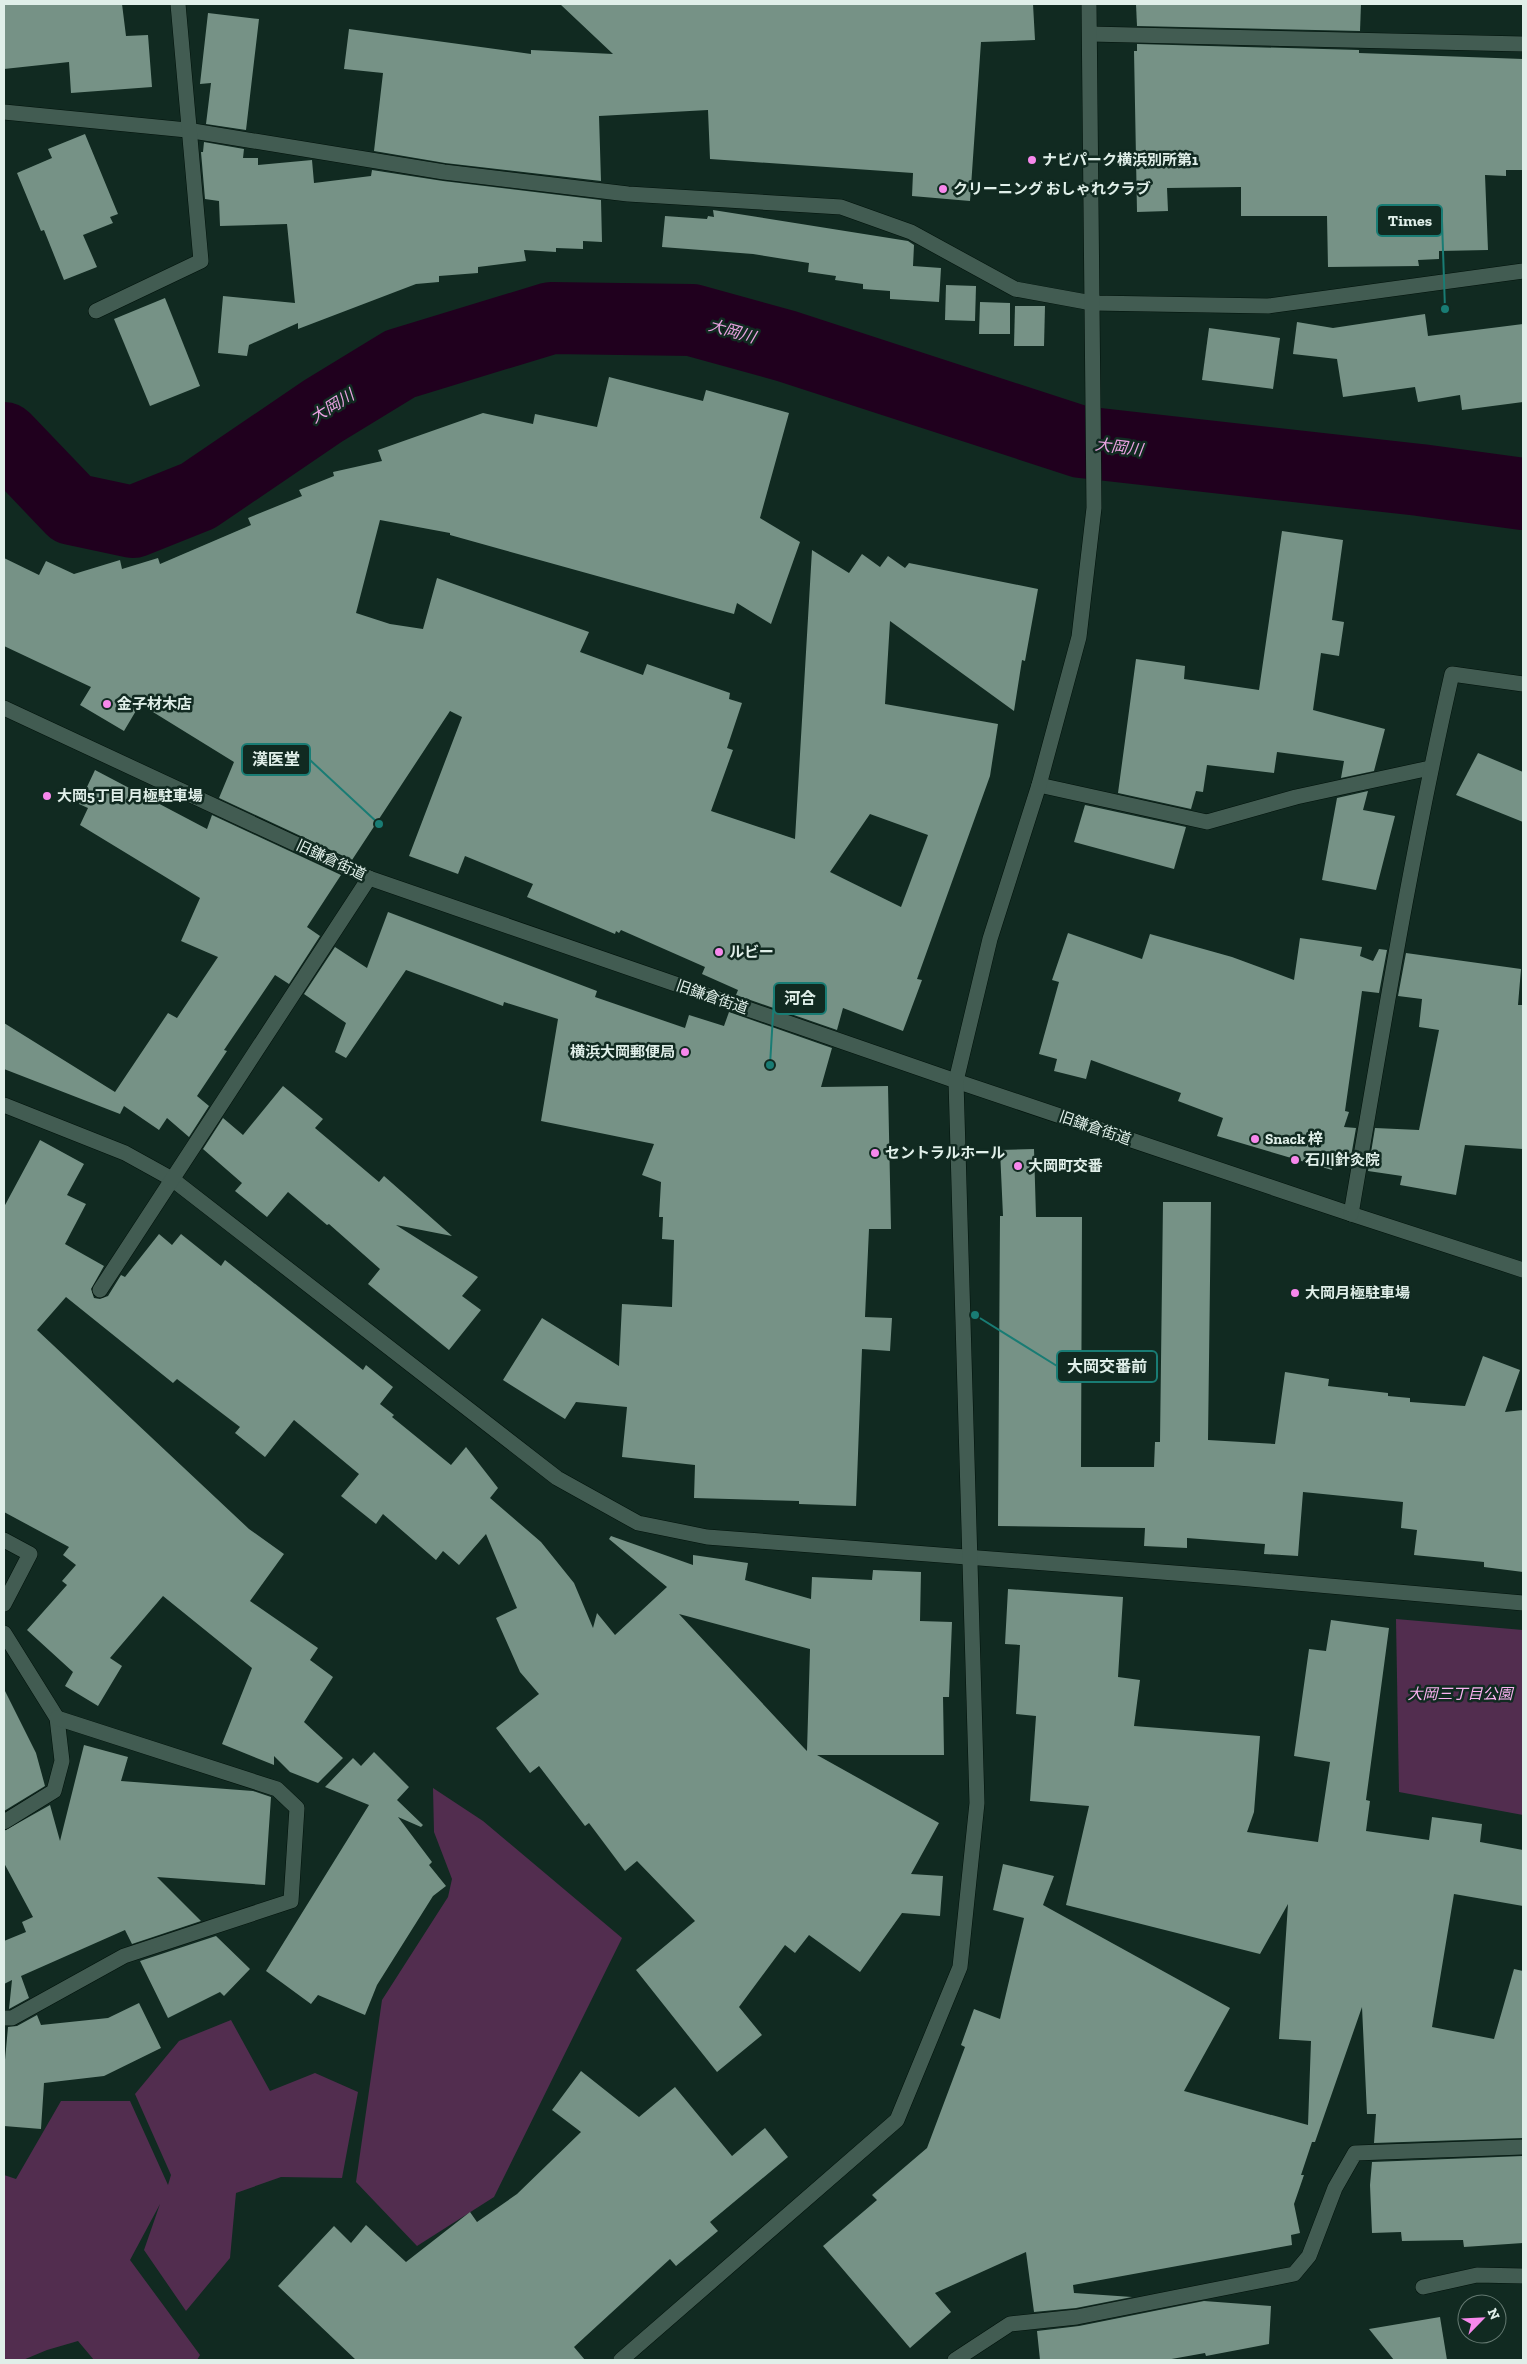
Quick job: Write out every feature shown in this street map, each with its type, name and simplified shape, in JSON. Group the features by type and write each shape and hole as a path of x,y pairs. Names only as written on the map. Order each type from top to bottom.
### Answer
{"street":[{"path":"96,311 201,262 187,130 178,4"},
{"path":"621,2360 897,2120 960,1967 977,1803 956,1081 990,940 1039,785 1079,637 1094,508 1089,4"},
{"path":"1090,34 1523,44"},
{"path":"4,112 187,130 444,172 618,193 841,207 911,232 1014,289 1092,303 1268,306 1523,271"},
{"path":"1350,1214 1430,768 1452,674 1523,684"},
{"name":"旧鎌倉街道","path":"4,708 370,878 956,1081 1350,1214 1523,1270"},
{"path":"1039,785 1206,822 1296,797 1430,768"},
{"path":"100,1290 370,878"},
{"path":"4,1105 125,1153 172,1179 557,1478 638,1523 707,1537 1249,1579 1523,1603"},
{"path":"4,1540 30,1554 4,1604"},
{"path":"4,1633 57,1718 62,1761 54,1791 4,1822"},
{"path":"4,2018 12,2018 124,1956 291,1901 297,1808 277,1788 57,1718"},
{"path":"955,2360 1010,2324 1076,2317 1294,2274 1309,2256 1335,2188 1355,2153 1523,2147"},
{"path":"1423,2287 1477,2276 1523,2276"}],"green space":[{"name":"大岡三丁目公園","path":"1396,1619 1523,1630 1523,1815 1399,1792"},
{"path":"433,1788 483,1821 622,1938 494,2197 417,2246 356,2182 382,2000 448,1897 452,1879 434,1832"},
{"path":"231,2020 270,2091 315,2073 358,2092 342,2178 281,2177 236,2193 230,2258 186,2311 144,2250 160,2204 130,2260 200,2355 197,2360 94,2360 78,2341 47,2350 23,2360 4,2360 4,2175 16,2179 61,2101 130,2101 168,2185 171,2175 135,2094 179,2041"}],"building":[{"path":"4,4 122,4 126,36 148,35 152,87 71,93 69,62 4,69"},
{"path":"560,4 1033,4 1035,40 981,42 970,201 912,196 913,173 710,159 708,110 599,116 601,181 445,163 374,151 383,73 344,69 349,29 531,54 531,50 613,54"},
{"path":"1136,4 1361,4 1360,31 1137,26"},
{"path":"208,13 259,19 246,130 206,124 211,83 200,84"},
{"path":"1137,44 1359,50 1359,53 1523,59 1523,170 1506,170 1506,176 1485,175 1488,250 1439,251 1439,259 1418,260 1419,266 1328,267 1327,216 1241,216 1241,187 1167,188 1168,211 1137,212 1134,51 1137,51"},
{"path":"85,134 118,214 110,217 113,223 83,235 97,267 64,280 44,230 41,231 17,173 52,158 48,149"},
{"path":"204,142 244,149 243,158 258,158 258,165 312,160 314,183 371,176 372,170 443,181 601,200 602,242 583,241 583,249 556,248 556,252 524,250 526,261 478,267 478,273 439,276 439,282 416,284 298,329 298,323 249,345 247,356 218,353 223,296 295,303 287,224 220,226 219,201 205,199 201,152 203,152"},
{"path":"713,210 908,241 914,245 913,266 941,268 939,302 890,299 890,291 863,289 863,284 835,280 836,276 808,272 809,263 753,254 662,247 665,216 707,219 708,216 714,217"},
{"path":"946,285 976,286 975,321 945,320"},
{"path":"165,298 200,386 150,406 114,319"},
{"path":"980,302 1010,303 1010,334 979,334"},
{"path":"1015,306 1045,306 1044,346 1014,346"},
{"path":"1425,314 1428,336 1523,324 1523,402 1462,410 1460,395 1418,402 1415,387 1343,397 1337,359 1293,354 1297,322 1333,328"},
{"path":"1209,328 1280,338 1273,389 1202,380"},
{"path":"609,377 703,401 706,390 789,413 760,518 800,542 771,624 737,603 734,614 450,535 450,533 380,520 356,613 390,624 423,629 437,578 589,632 580,652 643,675 647,664 730,693 729,699 742,703 727,748 733,750 711,811 795,839 812,550 849,573 862,554 880,567 888,556 905,568 909,563 1038,589 1025,661 1022,660 1014,711 890,621 885,704 998,724 990,776 917,979 922,980 903,1031 843,1008 837,1030 736,995 738,990 702,974 705,967 621,930 619,933 616,931 615,934 527,897 533,884 465,856 458,874 409,856 462,717 450,711 352,860 219,798 234,762 140,704 124,731 80,705 91,687 4,646 4,558 39,575 46,561 74,574 120,560 122,569 158,558 160,564 251,525 248,518 302,496 299,490 334,476 333,472 382,461 378,450 483,413 533,424 535,414 597,427","holes":["870,814 928,835 901,907 830,872"]},
{"path":"1282,531 1343,540 1332,620 1344,622 1339,656 1321,653 1313,710 1385,729 1374,771 1341,778 1344,761 1277,752 1274,773 1207,765 1203,792 1196,791 1191,809 1118,793 1136,659 1185,666 1184,679 1259,690"},
{"path":"1478,753 1523,772 1523,822 1456,795"},
{"path":"95,770 207,829 212,815 341,875 307,927 320,936 289,984 275,975 224,1050 227,1051 197,1096 209,1106 189,1137 167,1118 159,1130 124,1106 120,1114 4,1069 4,1023 115,1092 168,1013 177,1018 218,957 181,941 200,898 80,825 88,808 79,804"},
{"path":"1368,791 1363,810 1395,816 1376,890 1322,880 1337,798"},
{"path":"1085,805 1186,827 1174,869 1074,842"},
{"path":"388,912 597,991 595,997 685,1028 689,1015 724,1026 729,1012 832,1048 821,1087 888,1086 891,1229 869,1229 865,1317 892,1318 890,1351 862,1349 856,1506 799,1504 799,1501 694,1498 695,1465 622,1457 627,1407 576,1402 565,1419 503,1380 542,1318 619,1366 622,1304 672,1307 674,1240 662,1239 663,1217 659,1217 661,1182 642,1175 654,1144 541,1121 558,1019 504,1002 503,1006 406,970 346,1058 335,1052 346,1023 304,994 335,947 367,968"},
{"path":"1068,933 1142,959 1150,934 1232,957 1294,980 1300,938 1362,947 1360,956 1373,961 1379,949 1387,950 1379,993 1362,991 1345,1111 1349,1112 1344,1127 1356,1128 1349,1168 1333,1165 1332,1170 1217,1136 1223,1118 1178,1101 1181,1093 1091,1060 1086,1079 1054,1071 1057,1059 1039,1054 1059,982 1052,980"},
{"path":"1406,953 1521,969 1518,1005 1523,1005 1523,1149 1465,1145 1456,1195 1400,1185 1402,1176 1368,1171 1375,1128 1419,1130 1439,1030 1419,1027 1422,999 1398,996"},
{"path":"283,1086 323,1119 315,1128 379,1182 384,1176 452,1236 396,1225 478,1277 462,1296 481,1310 449,1350 368,1284 380,1269 329,1224 327,1225 288,1192 267,1217 235,1191 242,1183 203,1149 223,1118 243,1135"},
{"path":"40,1140 84,1164 67,1195 86,1204 65,1244 104,1266 91,1289 94,1298 100,1299 108,1296 121,1275 125,1277 159,1234 172,1245 181,1234 221,1266 225,1260 363,1370 366,1365 393,1387 380,1404 394,1415 392,1417 451,1465 466,1447 498,1488 490,1498 541,1542 574,1583 593,1628 597,1613 615,1635 667,1587 609,1539 611,1536 693,1565 693,1555 748,1563 745,1580 811,1599 812,1577 872,1580 873,1570 921,1572 920,1621 952,1622 949,1697 943,1697 944,1755 817,1755 939,1823 911,1874 943,1876 940,1916 902,1913 860,1972 809,1935 795,1953 785,1945 739,2007 762,2035 717,2072 636,1970 695,1921 637,1861 625,1871 589,1823 585,1826 539,1766 530,1773 496,1728 539,1694 520,1672 496,1618 517,1608 486,1534 459,1565 443,1551 436,1560 383,1514 376,1524 341,1496 359,1474 294,1420 265,1457 235,1433 240,1427 177,1379 173,1383 66,1297 37,1330 249,1529 284,1554 250,1601 318,1648 310,1660 333,1677 304,1722 343,1758 318,1783 290,1772 274,1756 274,1765 222,1744 252,1668 163,1596 110,1658 122,1666 98,1706 65,1686 73,1672 27,1630 67,1585 62,1581 76,1565 63,1555 69,1547 4,1512 4,1207","holes":["679,1614 810,1649 807,1751"]},
{"path":"1034,1149 1036,1217 1082,1217 1081,1467 1154,1467 1155,1442 1160,1442 1163,1202 1211,1202 1208,1440 1275,1444 1285,1372 1329,1379 1328,1386 1388,1393 1388,1396 1410,1398 1410,1402 1465,1406 1483,1356 1520,1370 1505,1412 1523,1410 1523,1572 1484,1567 1484,1562 1414,1555 1417,1530 1401,1528 1403,1502 1303,1492 1298,1556 1264,1554 1265,1544 1187,1538 1187,1548 1144,1546 1145,1528 998,1526 1000,1216 1003,1216 1000,1150"},
{"path":"1008,1589 1123,1597 1118,1677 1140,1680 1134,1726 1260,1736 1254,1812 1247,1832 1318,1842 1330,1762 1294,1756 1309,1649 1326,1651 1331,1620 1389,1628 1366,1800 1370,1801 1366,1831 1429,1840 1432,1817 1482,1824 1480,1842 1523,1850 1523,1906 1454,1894 1432,2027 1494,2039 1514,1969 1523,1971 1523,2138 1374,2143 1376,2114 1367,2114 1362,2007 1315,2142 1312,2142 1301,2175 1304,2175 1294,2204 1300,2233 1291,2235 1292,2245 1073,2285 1074,2293 1132,2297 1076,2308 1034,2312 1026,2252 935,2293 951,2312 910,2348 823,2246 877,2200 872,2195 927,2148 965,2047 961,2045 974,2009 1000,2019 1024,1918 993,1910 1003,1864 1054,1876 1043,1905 1230,2008 1184,2091 1308,2125 1311,2041 1279,2039 1288,1904 1260,1954 1066,1905 1089,1806 1030,1801 1036,1716 1016,1714 1020,1645 1005,1644"},
{"path":"4,1689 36,1753 45,1786 4,1811"},
{"path":"84,1745 128,1757 121,1781 253,1791 271,1797 265,1885 157,1877 201,1921 132,1944 125,1930 21,1976 29,1998 9,2009 12,1980 4,1984 4,1941 26,1932 22,1922 33,1917 4,1863 4,1831 50,1805 60,1841"},
{"path":"374,1752 409,1787 397,1800 423,1825 421,1827 398,1817 432,1862 429,1865 446,1886 433,1896 377,1985 365,2015 318,1995 311,2004 266,1971 369,1805 325,1787 353,1758 361,1766"},
{"path":"216,1936 250,1969 224,1996 220,1992 168,2018 140,1961"},
{"path":"139,2003 161,2048 104,2076 44,2083 41,2129 4,2126 4,2071 8,2027 17,2026 37,2015 41,2025 108,2018"},
{"path":"581,2071 639,2117 675,2087 732,2156 765,2128 788,2157 710,2222 718,2231 676,2266 670,2259 574,2347 585,2360 356,2360 278,2286 334,2226 351,2243 366,2225 406,2262 470,2212 477,2222 517,2194 581,2132 552,2110"},
{"path":"1523,2156 1523,2243 1464,2247 1463,2240 1402,2241 1401,2232 1372,2233 1370,2185 1372,2162"},
{"path":"1204,2301 1271,2306 1269,2344 1206,2356 1205,2353 1166,2360 1040,2360 1037,2331 1079,2326"},
{"path":"1440,2317 1447,2360 1394,2360 1369,2329"}],"waterway":[{"name":"大岡川","path":"4,438 72,509 133,522 198,496 323,411 400,364 551,318 692,320 786,346 1081,442 1420,480 1523,494"}],"place":[{"name":"ナビパーク横浜別所第1","path":"1032,160"},
{"name":"クリーニング おしゃれクラブ","path":"943,189"},
{"name":"Times","path":"1445,309"},
{"name":"金子材木店","path":"107,704"},
{"name":"大岡5丁目 月極駐車場","path":"47,796"},
{"name":"漢医堂","path":"379,824"},
{"name":"ルビー","path":"719,952"},
{"name":"横浜大岡郵便局","path":"685,1052"},
{"name":"河合","path":"770,1065"},
{"name":"Snack 梓","path":"1255,1139"},
{"name":"セントラルホール","path":"875,1153"},
{"name":"石川針灸院","path":"1295,1160"},
{"name":"大岡町交番","path":"1018,1166"},
{"name":"大岡月極駐車場","path":"1295,1293"},
{"name":"大岡交番前","path":"975,1315"}]}
